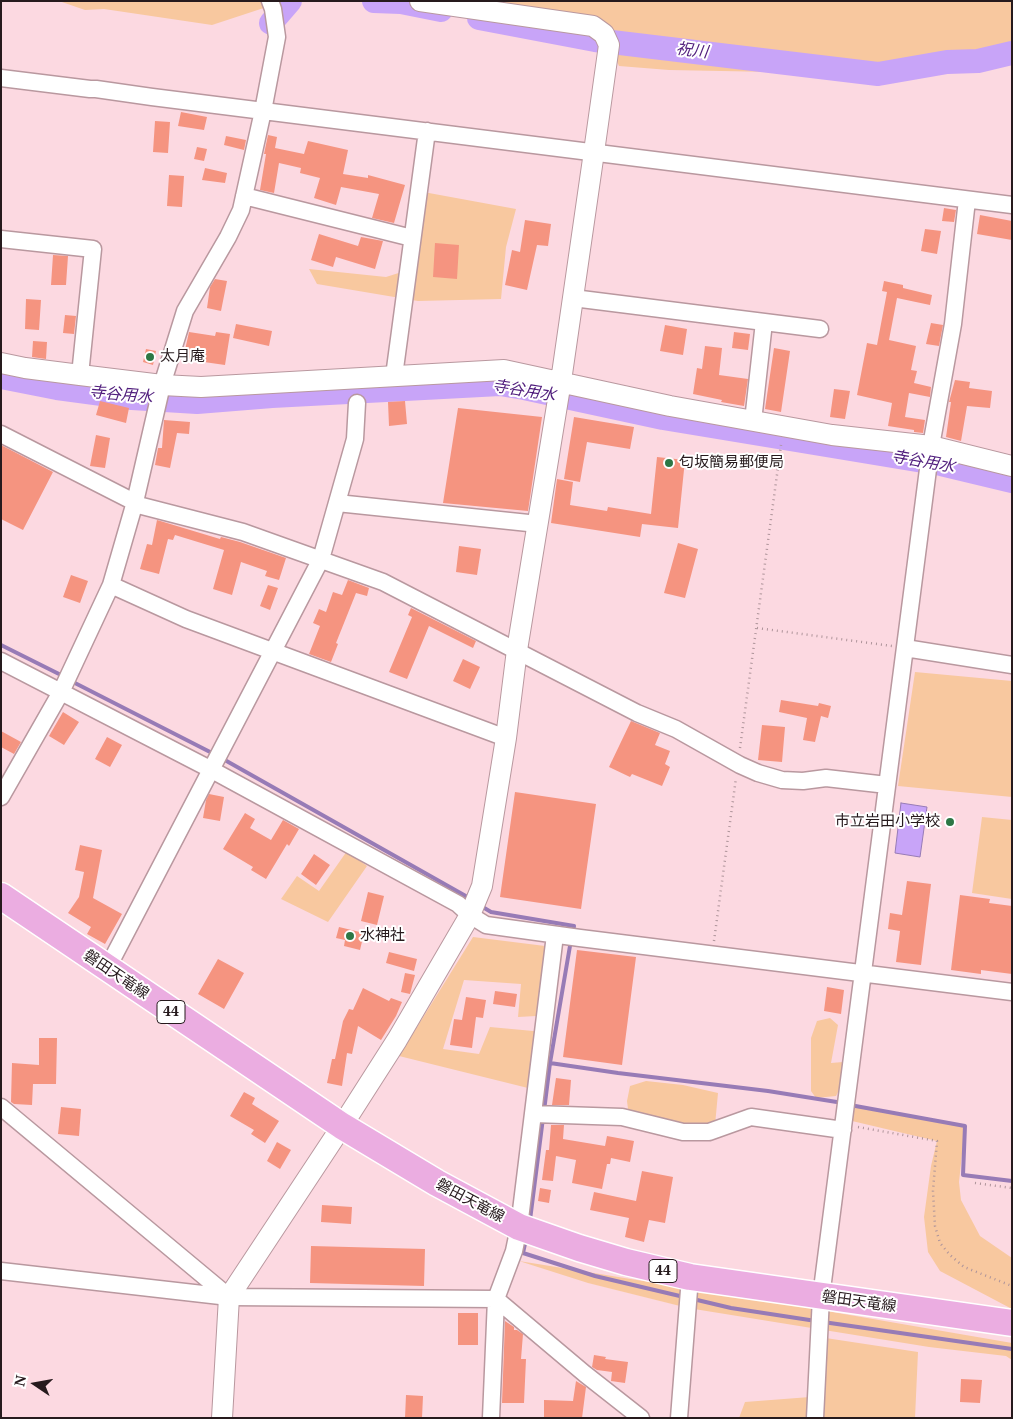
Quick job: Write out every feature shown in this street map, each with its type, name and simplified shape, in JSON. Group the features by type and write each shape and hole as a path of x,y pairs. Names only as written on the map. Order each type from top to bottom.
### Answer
{"main road":[{"name":"磐田天竜線","path":"1,896 342,1126 437,1183 519,1227 607,1256 690,1277 1012,1324"}],"street":[{"path":"1,797 61,692 111,585 136,502 162,385 185,311 228,237 241,210 264,112 277,37 270,1"},
{"path":"222,1418 229,1297 397,1040 470,915 482,886 561,381 609,45 604,34 593,26 420,1"},
{"path":"1,78 1012,205"},
{"path":"394,376 426,132"},
{"path":"244,196 412,238"},
{"path":"815,1418 821,1297 932,446 953,324 966,200"},
{"path":"1,239 93,249 80,376"},
{"path":"573,298 820,329"},
{"path":"753,421 764,322"},
{"path":"1,363 80,376 162,385 201,387 504,370 670,406 753,421 832,435 932,446 1012,466"},
{"path":"107,969 210,768 321,559 355,439 358,403"},
{"path":"1,434 142,506 243,532 383,582 637,713 676,729 738,764 758,773 782,780 803,781 826,778 887,785"},
{"path":"337,503 538,524"},
{"path":"111,585 180,617 506,738"},
{"path":"905,648 1012,665"},
{"path":"1,661 210,768 458,904 470,915 486,925 1012,992"},
{"path":"491,1418 496,1299 514,1251 519,1227 555,935"},
{"path":"1,1107 229,1297"},
{"path":"534,1114 622,1117 683,1132 708,1132 751,1117 843,1127"},
{"path":"1,1271 229,1297 496,1299 585,1374 641,1418"},
{"path":"679,1418 690,1277"}],"path":[{"path":"712,955 781,445"},
{"path":"757,628 905,648"},
{"path":"843,1127 937,1141 933,1191 935,1226 940,1243 964,1267 1012,1286"},
{"path":"975,1183 1012,1188"}],"shaded area":[{"path":"59,1 285,1 212,25 104,9 85,10"},
{"path":"385,1 1012,1 1012,51 878,74 669,70 619,66 601,27"},
{"path":"418,191 516,209 506,247 501,299 418,301 317,284 309,269 386,277 408,270"},
{"path":"1,365 68,383 67,400 1,386"},
{"path":"915,672 1012,681 1012,797 898,786"},
{"path":"901,803 927,807 920,857 895,853"},
{"path":"982,817 1012,820 1012,899 972,893"},
{"path":"347,851 367,866 328,922 281,899 297,876 319,891"},
{"path":"473,937 545,946 536,1016 518,1017 521,984 464,980 443,1049 479,1054 490,1027 544,1032 528,1088 399,1056"},
{"path":"830,1018 838,1025 831,1063 843,1062 841,1086 836,1096 816,1098 811,1091 811,1038 817,1021"},
{"path":"646,1081 683,1085 718,1093 715,1125 699,1132 639,1117 628,1109 627,1101 630,1086"},
{"path":"854,1105 965,1126 959,1182 961,1200 980,1236 1012,1258 1012,1309 940,1271 928,1252 924,1217 931,1166 937,1141 852,1121"},
{"path":"519,1261 1012,1343 1012,1360 1006,1356 929,1347 688,1308 588,1283"},
{"path":"819,1337 918,1352 915,1418 815,1418"},
{"path":"810,1397 810,1418 739,1418 745,1402"}],"building":[{"path":"181,112 207,117 204,130 178,126"},
{"path":"155,121 170,122 168,153 153,152"},
{"path":"268,135 277,137 275,148 304,154 308,141 348,150 343,174 368,178 368,175 405,185 394,223 372,218 379,194 341,187 336,205 314,198 320,178 300,173 301,168 279,163 274,193 260,190"},
{"path":"226,136 246,140 244,150 224,145"},
{"path":"197,147 207,149 204,161 194,159"},
{"path":"205,168 227,173 225,183 202,180"},
{"path":"169,175 184,176 182,207 167,206"},
{"path":"944,208 956,210 954,222 942,221"},
{"path":"980,215 1012,221 1012,240 977,234"},
{"path":"525,220 551,224 548,246 537,245 527,290 505,285 512,250 520,252"},
{"path":"925,229 941,231 937,254 921,251"},
{"path":"319,234 358,246 361,237 383,241 375,269 336,257 333,267 311,260"},
{"path":"435,243 459,245 457,279 433,277"},
{"path":"53,255 68,256 66,285 51,285"},
{"path":"215,279 227,281 221,311 207,308 210,287"},
{"path":"884,281 932,295 930,305 897,298 889,340 916,346 911,370 917,371 914,383 931,387 930,397 909,393 905,417 925,420 923,433 888,426 892,403 857,395 867,343 877,345 887,292 882,291"},
{"path":"26,299 41,300 39,330 25,329"},
{"path":"65,315 76,316 74,334 63,333"},
{"path":"931,323 943,325 939,346 926,344"},
{"path":"236,324 272,331 269,346 233,338"},
{"path":"665,325 687,329 683,355 660,351"},
{"path":"189,332 215,336 216,332 230,334 225,365 183,359"},
{"path":"734,332 750,334 748,350 732,348"},
{"path":"33,341 47,342 46,359 32,357"},
{"path":"705,346 722,348 719,375 748,379 744,406 693,394 697,368 702,369"},
{"path":"774,348 790,351 781,412 765,409"},
{"name":"太月庵","path":"146,349 156,351 153,365 143,362"},
{"path":"955,380 970,382 969,388 992,391 990,408 967,406 961,441 946,437 951,402 949,402"},
{"path":"834,389 850,391 845,419 830,417"},
{"path":"100,401 129,408 126,423 96,415"},
{"path":"405,401 407,424 389,426 388,402"},
{"path":"458,408 542,417 528,511 443,503"},
{"path":"574,417 634,427 630,449 587,442 580,482 564,479"},
{"path":"164,420 190,422 189,434 177,433 170,468 155,465 158,448 162,448"},
{"path":"96,435 110,438 105,468 90,466"},
{"path":"1,445 53,472 23,530 1,519"},
{"path":"657,457 685,460 678,528 642,524 640,537 551,523 557,479 573,482 570,505 607,511 608,507 651,514"},
{"path":"157,520 220,539 221,537 240,542 286,558 279,580 265,576 267,571 241,562 232,595 213,589 224,550 175,535 173,540 168,539 159,574 140,569 147,544 152,545"},
{"path":"678,543 698,549 685,598 664,593"},
{"path":"459,546 481,549 477,575 456,572"},
{"path":"71,575 88,581 80,603 63,597"},
{"path":"348,580 369,588 367,596 356,593 336,643 338,644 331,662 309,654 320,626 313,623 319,609 326,612 333,592 342,595"},
{"path":"268,585 278,588 270,610 260,606"},
{"path":"411,608 476,641 473,648 429,626 407,679 389,672 412,617 408,615"},
{"path":"463,659 480,667 470,689 453,681"},
{"path":"781,700 818,706 819,703 831,706 828,718 821,716 815,742 803,740 807,718 779,712"},
{"path":"63,712 79,722 64,745 49,736"},
{"path":"631,721 660,733 655,745 670,751 665,764 670,767 662,786 632,774 630,777 609,767"},
{"path":"762,725 785,727 782,762 758,760"},
{"path":"1,731 21,742 14,754 1,747"},
{"path":"107,737 122,745 110,767 95,759"},
{"path":"515,792 596,804 581,909 500,897"},
{"path":"209,794 224,797 220,821 203,818"},
{"path":"245,813 255,819 250,828 271,840 283,820 299,829 289,846 287,844 266,879 251,870 253,867 223,849"},
{"path":"80,845 102,850 93,898 122,914 105,944 87,934 91,927 68,913 79,897 84,872 75,870"},
{"path":"314,854 330,865 316,885 301,874"},
{"path":"907,881 931,884 921,965 896,962 900,931 888,929 890,913 902,915"},
{"path":"368,892 384,896 377,925 361,921"},
{"path":"960,895 990,899 989,903 1012,906 1012,974 981,970 981,974 951,970"},
{"name":"水神社","path":"339,927 364,933 360,950 344,946 345,940 336,938"},
{"path":"577,950 636,957 622,1065 563,1057"},
{"path":"389,952 417,959 414,971 386,963"},
{"path":"218,959 244,973 224,1009 198,994"},
{"path":"405,973 415,975 410,994 401,992"},
{"path":"827,987 844,990 841,1014 824,1011"},
{"path":"363,988 389,1001 391,998 402,1002 396,1016 381,1040 358,1026 352,1054 347,1053 342,1086 327,1083 332,1059 335,1059 343,1021 349,1009 353,1010"},
{"path":"495,991 517,994 515,1007 493,1004"},
{"path":"466,997 486,1000 483,1018 476,1017 472,1048 450,1045 454,1019 462,1020"},
{"path":"39,1038 57,1038 56,1084 33,1084 32,1105 14,1104 11,1102 12,1063 39,1065"},
{"path":"556,1078 571,1080 569,1105 552,1105"},
{"path":"244,1092 255,1098 252,1104 279,1121 265,1143 251,1134 254,1130 230,1116"},
{"path":"61,1107 81,1109 79,1136 58,1134"},
{"path":"551,1125 564,1125 563,1139 605,1146 607,1136 634,1141 630,1162 611,1158 610,1164 607,1164 602,1189 572,1183 576,1160 556,1156 553,1181 542,1180 546,1150 549,1150"},
{"path":"277,1142 291,1150 280,1169 267,1161"},
{"path":"642,1171 673,1177 665,1223 649,1220 644,1242 625,1237 629,1218 590,1210 594,1192 636,1201"},
{"path":"540,1188 551,1190 549,1203 538,1201"},
{"path":"322,1205 352,1207 351,1224 321,1222"},
{"path":"311,1246 425,1249 424,1286 310,1283"},
{"path":"458,1313 478,1313 478,1345 458,1345"},
{"path":"505,1321 514,1327 514,1330 523,1334 521,1359 526,1359 524,1403 502,1403"},
{"path":"594,1355 606,1357 605,1359 628,1362 625,1383 611,1381 612,1372 597,1370 592,1367"},
{"path":"961,1379 982,1380 980,1403 960,1402"},
{"path":"576,1381 586,1387 582,1418 544,1418 544,1400 573,1401"},
{"path":"406,1395 423,1396 422,1418 405,1418"}],"waterway":[{"name":"祝川","path":"271,23 290,1"},
{"name":"祝川","path":"374,1 401,2 441,10"},
{"name":"祝川","path":"479,18 595,40 878,74 947,62 978,61 1012,53"},
{"name":"寺谷用水","path":"1,377 57,388 132,398 197,402 272,396 500,384 663,418 941,464 1012,481"},
{"path":"1,645 63,676"},
{"path":"71,681 214,754"},
{"path":"223,759 471,899"},
{"path":"481,906 491,912 574,926 573,933"},
{"path":"544,1111 550,1063 571,940"},
{"path":"550,1063 768,1091 843,1103"},
{"path":"850,1105 965,1126 963,1175 1012,1181"},
{"path":"530,1220 543,1118"},
{"path":"526,1239 523,1253 595,1276 684,1297"},
{"path":"693,1299 731,1308 816,1321"},
{"path":"823,1322 1012,1349"}],"place":[{"name":"太月庵","path":"150,357"},
{"name":"匂坂簡易郵便局","path":"669,463"},
{"name":"市立岩田小学校","path":"950,822"},
{"name":"水神社","path":"350,936"}]}
